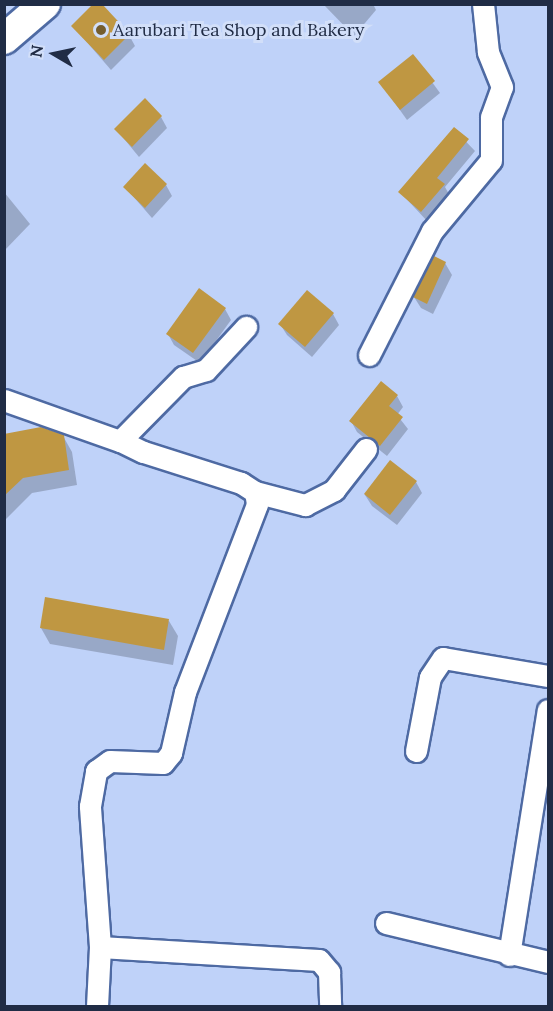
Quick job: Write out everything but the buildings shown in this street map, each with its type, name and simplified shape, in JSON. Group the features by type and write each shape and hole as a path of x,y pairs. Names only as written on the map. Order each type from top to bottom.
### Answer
{"main road":[{"path":"4,39 45,4"}],"street":[{"path":"369,355 432,231 491,160 492,117 502,87 488,52 483,4"},
{"path":"120,441 183,377 206,370 246,327"},
{"path":"4,400 120,441 143,452 242,483 255,492 304,506 334,490 366,449"},
{"path":"97,1006 100,947 90,806 96,771 110,761 163,763 171,753 185,692 257,504 255,492"},
{"path":"416,751 430,677 443,658 549,676"},
{"path":"508,955 549,710"},
{"path":"386,923 508,955 549,962"},
{"path":"100,947 319,960 329,972 330,1006"}],"place":[{"name":"Aarubari Tea Shop and Bakery","path":"101,30"}]}
